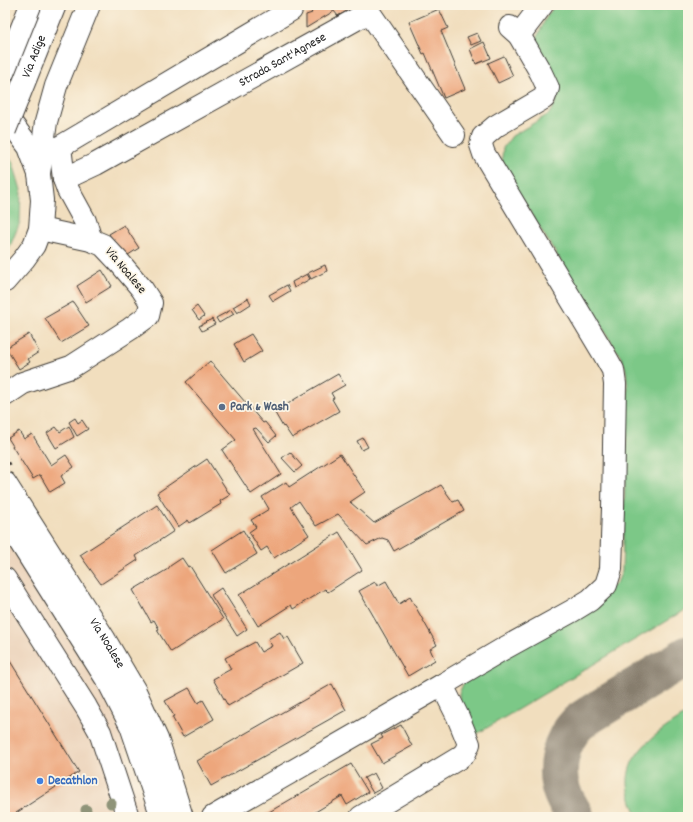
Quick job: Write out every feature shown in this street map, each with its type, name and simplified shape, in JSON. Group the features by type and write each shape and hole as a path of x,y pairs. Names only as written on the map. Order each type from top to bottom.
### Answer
{"main road":[{"name":"Via Adige","path":"5,70 32,5"},
{"name":"Via Adige","path":"5,130 55,5"},
{"path":"5,281 34,245 40,228 42,200 39,174 46,122 56,86 89,5"},
{"path":"213,817 503,649 572,611 590,600 606,585 611,569 614,500 615,384 612,370 604,354 484,154 481,145 483,137 496,126 544,98 548,88 541,73 515,31 542,5"},
{"path":"91,240 85,222 70,195 64,179 60,146 291,10"},
{"name":"Strada Sant'Agnese","path":"64,179 96,164 369,12 454,136"},
{"path":"5,119 12,124 28,147 39,174"},
{"name":"Via Noalese","path":"5,395 23,383 71,367 148,316 151,303 142,289 103,245 91,240 40,228"},
{"name":"Via Noalese","path":"7,474 135,691 157,739 182,817"},
{"name":"Via Noalese","path":"5,518 109,683 131,726 162,817"},
{"path":"5,579 12,606 86,707 100,732 128,817"},
{"path":"361,817 465,753 469,744 458,716 442,685"}],"path":[{"path":"5,457 7,474"}],"shaded area":[{"path":"5,539 101,691 115,718 136,774 148,817 5,817"}],"green space":[{"path":"555,5 688,5 688,608 475,735 460,707 459,693 465,680 617,583 622,571 628,392 626,370 622,359 503,169 503,148 512,136 549,114 556,102 557,91 535,41 546,18"},
{"path":"5,151 13,163 21,190 20,222 8,251 5,254"},
{"path":"688,713 688,817 638,817 628,788 630,767 635,757 650,740 659,732"}],"building":[{"path":"322,5 350,5 352,8 338,16 334,11 306,28 306,15 312,13 311,12"},
{"path":"439,9 448,28 441,31 465,89 444,98 425,53 423,54 409,22"},
{"path":"477,33 481,41 471,45 467,37"},
{"path":"484,42 491,58 476,64 470,49"},
{"path":"504,56 513,76 498,83 488,63"},
{"path":"124,225 139,248 125,257 109,234"},
{"path":"325,265 327,271 311,279 308,273"},
{"path":"102,270 112,286 86,302 77,286"},
{"path":"307,274 310,279 294,288 292,282"},
{"path":"287,285 290,291 273,301 269,295"},
{"path":"248,298 251,304 237,313 233,307"},
{"path":"73,302 89,326 61,343 45,318"},
{"path":"197,306 204,316 199,320 192,310"},
{"path":"231,310 234,314 219,323 216,318"},
{"path":"212,319 215,324 202,331 199,326"},
{"path":"29,334 39,352 28,359 30,362 19,369 6,348"},
{"path":"251,334 262,351 244,362 234,344"},
{"path":"210,361 276,436 269,442 256,428 253,429 281,474 251,494 222,450 236,440 186,382"},
{"path":"338,374 345,385 331,393 334,398 332,399 339,411 292,438 284,426 283,427 275,413 295,399"},
{"path":"75,418 78,423 82,420 88,429 77,436 69,422"},
{"path":"69,426 74,437 56,448 47,433 56,427 60,432"},
{"path":"19,431 24,439 32,434 51,465 66,455 74,467 61,476 65,483 50,492 40,475 33,479 8,438"},
{"path":"363,438 368,447 362,450 357,441"},
{"path":"290,452 302,466 295,472 282,458"},
{"path":"340,454 365,492 350,502 374,523 441,485 453,502 458,500 464,511 394,551 388,540 382,538 367,545 338,514 316,526 299,501 291,507 309,535 274,558 267,547 261,551 249,532 256,527 251,520 269,509 262,497 286,482 289,487"},
{"path":"207,459 230,495 220,501 221,504 190,523 188,520 178,527 157,493"},
{"path":"157,505 174,531 136,556 138,560 101,584 80,555"},
{"path":"243,530 257,554 226,573 212,550"},
{"path":"339,532 362,570 328,592 325,589 293,609 291,605 258,626 239,595"},
{"path":"182,558 188,567 190,566 223,619 171,652 157,630 159,629 154,620 151,622 133,590 168,569"},
{"path":"386,581 399,604 410,597 437,645 430,649 435,660 408,676 359,591 375,582 377,586"},
{"path":"221,588 247,629 237,636 211,595"},
{"path":"280,632 284,639 288,637 303,663 228,706 213,679 231,669 225,658 255,642 261,652 272,646 268,639"},
{"path":"5,653 79,772 16,813 18,817 5,817"},
{"path":"332,684 346,710 211,786 197,761"},
{"path":"189,688 198,703 203,700 214,719 183,737 172,717 174,716 165,701"},
{"path":"401,725 412,746 382,763 371,744 383,738 381,735"},
{"path":"351,764 368,792 347,805 342,796 307,817 265,817 264,815"},
{"path":"374,773 382,788 373,793 364,778"}],"taxiway":[{"path":"575,817 563,795 559,774 560,756 572,730 587,716 688,655"}],"place":[{"name":"Park & Wash","path":"222,407"},
{"name":"Decathlon","path":"40,781"}]}
